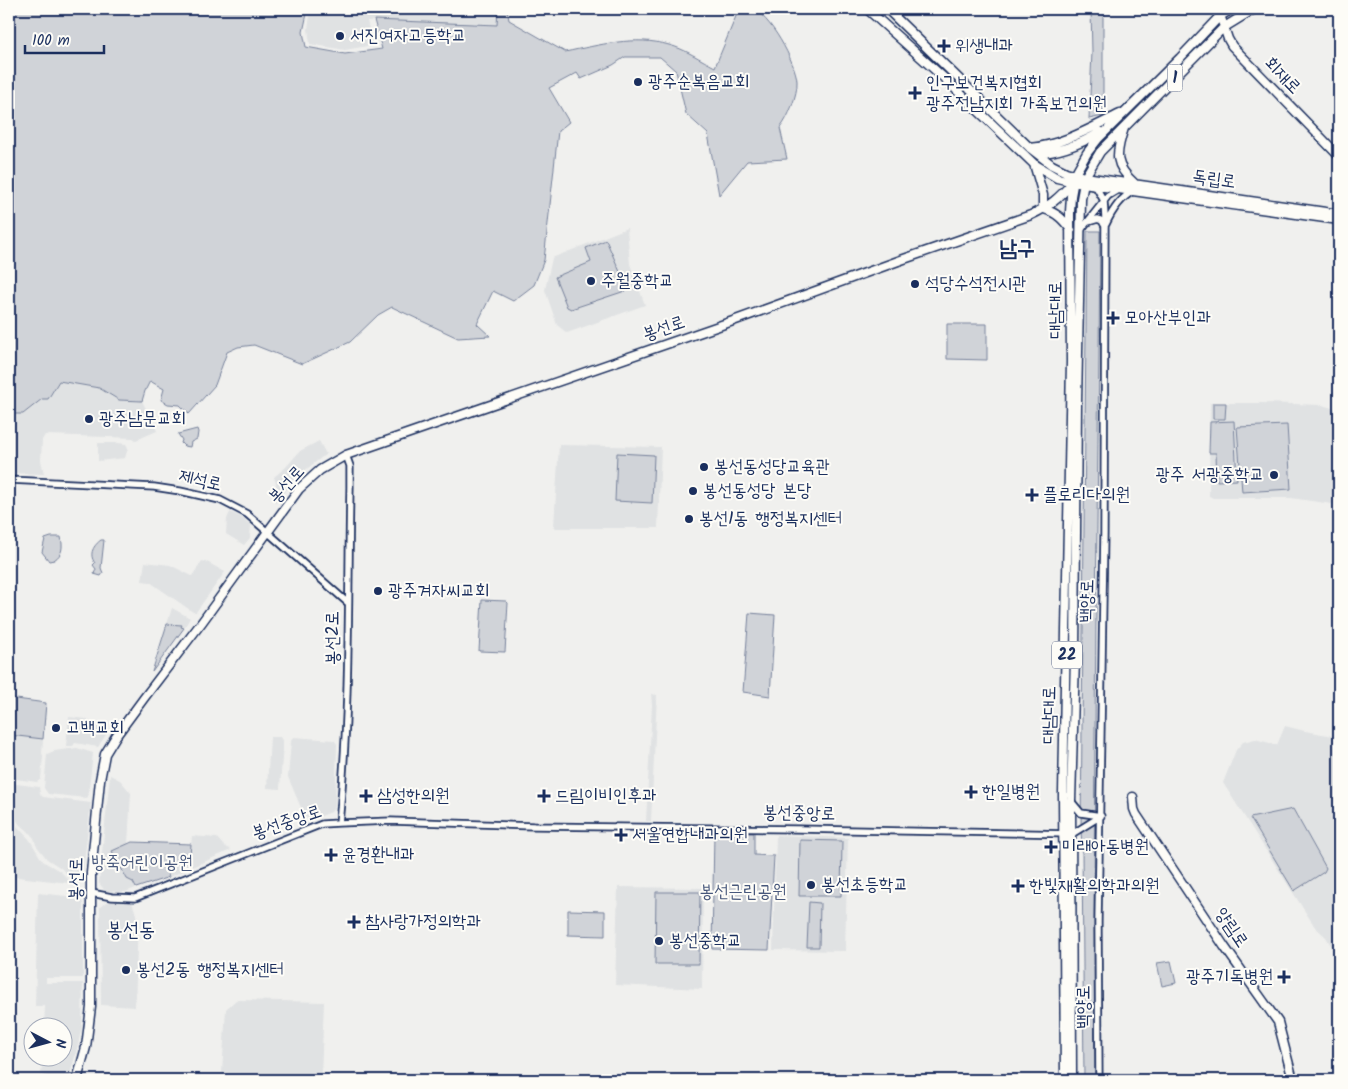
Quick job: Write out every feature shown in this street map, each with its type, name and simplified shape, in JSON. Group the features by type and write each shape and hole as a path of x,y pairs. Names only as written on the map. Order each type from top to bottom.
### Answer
{"main road":[{"path":"867,9 944,78 1034,164 1048,173 1084,181"},
{"path":"887,9 1033,151 1072,179"},
{"name":"대남대로","path":"1065,1080 1068,834 1070,204 1072,179 1092,146 1219,12 1232,9"},
{"name":"대남대로","path":"1072,1080 1068,834 1071,801 1075,658 1077,404 1084,181 1095,159 1124,126 1224,28 1254,9"},
{"name":"회재로","path":"1219,12 1232,46 1339,156"},
{"path":"1033,151 1063,141 1126,112"},
{"path":"1033,151 1046,153 1067,148 1092,137 1113,124"},
{"path":"1124,126 1118,145 1119,161 1123,173 1134,187"},
{"path":"1034,164 1043,195 1044,207 1059,216 1071,230 1074,223 1078,223 1083,227"},
{"name":"봉선로","path":"77,1080 86,1047 91,1007 91,873 95,818 105,754 116,736 299,489 320,470 346,455 733,321 1044,207 1072,179"},
{"name":"독립로","path":"1084,181 1095,185 1120,188 1134,187 1339,220"},
{"name":"독립로","path":"1084,181 1339,214"},
{"name":"양림로","path":"1133,797 1136,814 1224,946 1278,1022 1293,1080"}],"street":[{"name":"백양로","path":"1095,185 1104,201 1105,226 1098,922 1099,1080"},
{"path":"1083,227 1098,219 1105,226 1114,210 1134,187"},
{"path":"1083,227 1104,201 1120,188"},
{"name":"봉선2로","path":"339,822 344,769 348,652 350,466 346,455"},
{"name":"제석로","path":"9,480 120,485 180,491 220,500 235,506 268,531 348,604"},
{"path":"1071,801 1081,813 1100,816"},
{"path":"1068,834 1100,816"},
{"name":"봉선중앙로","path":"91,893 112,897 135,898 322,824 339,822 391,821 534,826 1068,834"}],"shaded area":[{"name":"서진여자고등학교","path":"311,9 498,9 497,25 367,21 373,45 345,50 310,44 308,29"},
{"name":"주월중학교","path":"627,228 630,264 645,305 567,333 557,325 545,290 552,258"},
{"path":"59,381 99,388 119,400 142,401 157,431 136,440 133,438 45,435 42,440 41,460 44,474 9,473 9,414 23,414 42,399 48,399"},
{"name":"광주 서광중학교","path":"1210,403 1322,405 1339,410 1339,505 1291,498 1213,498 1209,496"},
{"path":"319,441 326,454 299,475 275,503 276,483 274,477 300,451"},
{"path":"98,443 126,444 128,448 125,458 98,461"},
{"path":"559,445 661,447 658,528 556,528 554,526"},
{"path":"230,512 241,517 251,525 250,538 244,545 226,534 227,519"},
{"path":"202,561 225,572 196,612 193,612 150,582 142,581 145,562 170,565 192,576"},
{"path":"9,584 16,584 9,639"},
{"path":"172,608 190,618 184,628 181,625 167,624"},
{"path":"651,694 657,695 651,821 646,821 652,705"},
{"path":"9,698 46,703 41,779 37,782 9,778"},
{"path":"69,717 86,719 107,733 98,747 75,743 73,746 66,746"},
{"path":"1285,726 1339,737 1339,959 1326,937 1315,927 1223,783 1236,750 1243,742 1255,739 1277,745"},
{"path":"270,737 280,737 283,742 280,789 267,788"},
{"path":"293,737 334,740 337,744 335,807 331,812 311,820 305,817 288,777"},
{"path":"77,748 93,753 88,797 48,794 44,788 47,754 54,751"},
{"path":"110,775 120,780 131,793 128,844 112,851 136,888 125,892 105,891 99,883"},
{"path":"9,783 39,787 40,794 43,797 91,803 82,880 79,883 74,882 61,868 47,859 26,829 15,818 9,818"},
{"path":"9,821 13,822 30,840 44,862 60,871 69,880 69,883 9,876"},
{"name":"봉선초등학교","path":"776,835 848,838 845,951 773,950"},
{"path":"192,836 217,838 231,850 169,877 164,866 190,856"},
{"name":"봉선중학교","path":"618,887 703,888 702,989 615,985"},
{"path":"38,893 76,897 83,903 83,978 46,978 46,983 83,983 82,1025 69,1079 56,1080 41,1074 42,1066 72,1066 72,1016 44,1016 45,1006 35,1006"},
{"path":"107,902 132,902 138,920 135,1007 101,1005 100,907"},
{"path":"236,1000 324,1002 321,1076 222,1073 226,1009"}],"green space":[{"path":"15,9 308,9 303,32 306,47 345,54 382,49 374,20 497,25 498,9 507,9 509,20 565,52 617,42 656,42 681,49 715,67 739,9 751,9 766,19 773,29 787,51 797,81 792,106 780,128 787,159 747,161 719,195 708,134 686,114 676,71 660,57 625,57 613,65 581,79 577,73 549,88 569,122 558,131 544,260 534,285 513,301 493,291 477,324 490,336 458,338 392,307 378,315 350,342 302,364 254,345 238,347 227,352 215,385 189,414 180,405 168,404 161,400 164,389 150,381 142,401 119,400 99,388 59,381 48,399 42,399 23,414 9,414 9,12"},
{"path":"1091,9 1103,9 1103,116 1089,119 1092,52"},
{"path":"1087,231 1100,231 1095,762 1095,1080 1084,1080 1081,830"},
{"path":"606,240 628,290 571,309 567,307 555,277 591,262 586,248"},
{"path":"947,324 987,324 987,360 947,359"},
{"path":"1213,403 1226,403 1225,419 1213,419"},
{"path":"1234,421 1237,480 1217,481 1216,453 1209,453 1210,422"},
{"path":"1287,425 1291,489 1242,492 1237,427"},
{"path":"197,429 197,439 191,442 190,447 184,446 178,434"},
{"path":"617,453 654,455 652,503 615,501"},
{"path":"61,537 62,547 61,553 57,558 49,561 42,552 45,539"},
{"path":"104,540 101,568 103,573 101,576 94,574 96,569 93,565 95,563 92,553 96,544"},
{"path":"482,600 506,601 508,603 505,652 479,651"},
{"path":"749,613 775,615 770,696 743,692"},
{"path":"167,624 182,625 181,627 184,628 152,672"},
{"path":"9,698 46,703 43,739 9,735"},
{"path":"1293,809 1326,868 1324,872 1294,891 1250,818"},
{"name":"봉선근린공원","path":"714,833 754,833 754,855 774,856 769,950 712,949"},
{"path":"800,840 842,841 841,896 799,896"},
{"name":"방죽어린이공원","path":"132,842 191,844 190,856 164,866 169,877 136,888 133,882 127,879 112,851"},
{"path":"656,892 700,892 699,964 655,964"},
{"path":"809,902 820,903 819,947 807,947"},
{"path":"568,910 605,911 605,936 568,935"},
{"path":"1171,961 1176,983 1162,986 1157,963"}],"place":[{"name":"서진여자고등학교","path":"340,36"},
{"name":"위생내과","path":"944,46"},
{"name":"광주순복음교회","path":"638,82"},
{"name":"인구보건복지협회 광주전남지회 가족보건의원","path":"915,93"},
{"name":"주월중학교","path":"591,281"},
{"name":"석당수석전시관","path":"915,284"},
{"name":"모아산부인과","path":"1113,318"},
{"name":"광주남문교회","path":"89,419"},
{"name":"봉선동성당교육관","path":"704,467"},
{"name":"광주 서광중학교","path":"1274,475"},
{"name":"봉선동성당 본당","path":"693,491"},
{"name":"플로리다의원","path":"1032,495"},
{"name":"봉선1동 행정복지센터","path":"689,519"},
{"name":"광주겨자씨교회","path":"378,591"},
{"name":"고백교회","path":"56,728"},
{"name":"한일병원","path":"971,792"},
{"name":"삼성한의원","path":"366,796"},
{"name":"드림이비인후과","path":"544,796"},
{"name":"서울연합내과의원","path":"621,835"},
{"name":"미래아동병원","path":"1051,847"},
{"name":"윤경환내과","path":"331,855"},
{"name":"봉선초등학교","path":"811,885"},
{"name":"한빛재활의학과의원","path":"1018,886"},
{"name":"참사랑가정의학과","path":"354,922"},
{"name":"봉선중학교","path":"659,941"},
{"name":"봉선2동 행정복지센터","path":"126,970"},
{"name":"광주기독병원","path":"1284,977"}],"district":[{"name":"남구","path":"1017,249"},
{"name":"봉선동","path":"131,931"}]}
